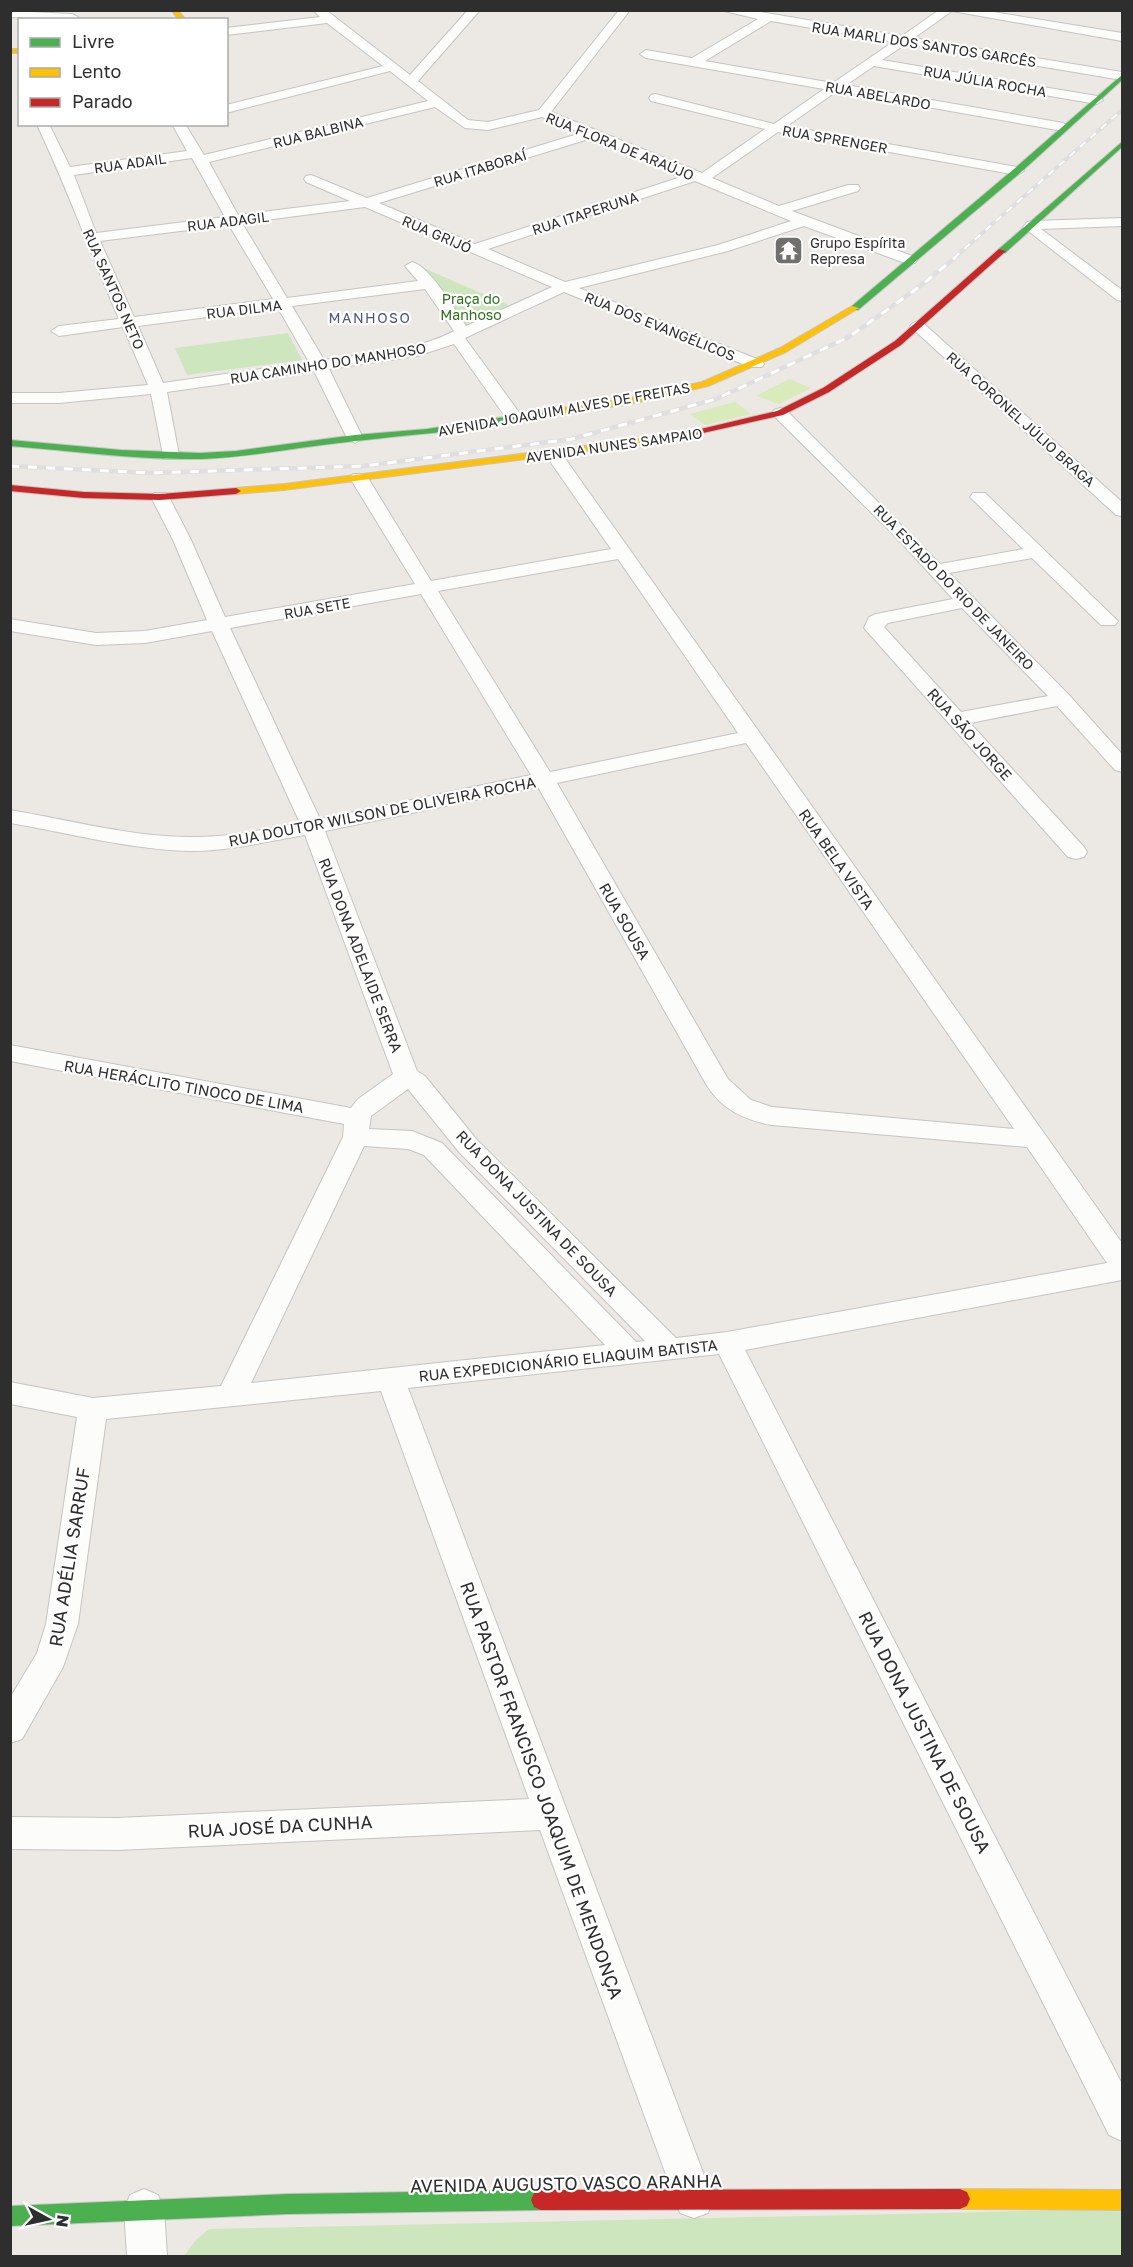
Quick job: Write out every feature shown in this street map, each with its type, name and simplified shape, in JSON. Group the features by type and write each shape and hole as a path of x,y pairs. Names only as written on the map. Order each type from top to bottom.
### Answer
{"street":[{"name":"RUA FLORA DE ARAÚJO","path":"318,10 465,124 477,127 494,125 543,113 804,221 910,260"},
{"path":"411,81 475,10"},
{"path":"543,113 625,10"},
{"name":"RUA MARLI DOS SANTOS GARCÊS","path":"725,10 1122,77"},
{"name":"RUA ITAPERUNA","path":"474,249 699,178 947,10"},
{"path":"957,10 1122,37"},
{"path":"10,14 72,17"},
{"path":"693,63 768,18"},
{"path":"228,32 331,19"},
{"name":"RUA ABELARDO","path":"646,54 1064,127"},
{"name":"RUA JÚLIA ROCHA","path":"873,62 1097,100"},
{"path":"228,108 393,67"},
{"name":"AVENIDA JOAQUIM ALVES DE FREITAS","path":"10,443 83,451 171,455 236,454 355,438 427,432 686,390 756,364 850,312 1017,171 1122,77"},
{"name":"RUA SPRENGER","path":"655,98 775,128 1017,171"},
{"name":"RUA BALBINA","path":"197,157 436,103"},
{"name":"RUA SANTOS NETO","path":"44,126 66,172 91,238 158,388 171,455"},
{"path":"182,130 319,365 355,438"},
{"name":"RUA ITABORAÍ","path":"365,203 595,133"},
{"name":"AVENIDA NUNES SAMPAIO","path":"10,489 84,495 160,497 273,488 681,437 780,413 825,390 898,343 1122,144"},
{"name":"RUA ADAIL","path":"66,172 197,157"},
{"name":"RUA GRIJÓ","path":"311,179 564,287"},
{"path":"780,210 853,188"},
{"name":"RUA ADAGIL","path":"91,238 365,203"},
{"name":"RUA CAMINHO DO MANHOSO","path":"10,398 88,396 158,388 403,354 431,348 564,287 723,248 804,221"},
{"path":"1031,226 1122,222"},
{"path":"1031,226 1122,297"},
{"path":"412,266 429,284 515,418"},
{"name":"RUA DILMA","path":"59,331 429,284"},
{"name":"RUA DOS EVANGÉLICOS","path":"564,287 756,364"},
{"name":"RUA CORONEL JÚLIO BRAGA","path":"918,326 1122,511"},
{"name":"RUA ESTADO DO RIO DE JANEIRO","path":"780,413 902,533 935,570 1062,699 1122,766"},
{"name":"RUA BELA VISTA","path":"553,454 621,554 752,736 1122,1263"},
{"name":"RUA SOUSA","path":"359,478 545,781 718,1084 735,1103 751,1112 772,1116 1034,1139"},
{"name":"RUA DONA ADELAIDE SERRA","path":"160,497 182,540 313,827 406,1075"},
{"path":"979,497 1108,621"},
{"path":"935,570 1038,552"},
{"name":"RUA SETE","path":"10,625 107,640 145,637 621,554"},
{"name":"RUA SÃO JORGE","path":"966,602 883,618 874,624 876,633 957,719 1076,852"},
{"path":"957,719 1062,699"},
{"name":"RUA DOUTOR WILSON DE OLIVEIRA ROCHA","path":"10,816 138,839 192,844 313,827 545,781 752,736"},
{"name":"RUA HERÁCLITO TINOCO DE LIMA","path":"10,1053 357,1127"},
{"path":"230,1397 357,1127 372,1103 400,1083 406,1075"},
{"name":"RUA DONA JUSTINA DE SOUSA","path":"406,1075 416,1082 468,1146 670,1349"},
{"name":"RUA DONA JUSTINA DE SOUSA","path":"357,1127 412,1140 433,1149 630,1354"},
{"name":"RUA EXPEDICIONÁRIO ELIAQUIM BATISTA","path":"10,1393 93,1409 230,1397 630,1354 728,1342 1122,1270"},
{"name":"RUA DONA JUSTINA DE SOUSA","path":"728,1342 1122,2122"},
{"name":"RUA PASTOR FRANCISCO JOAQUIM DE MENDONÇA","path":"391,1380 694,2199"},
{"name":"RUA ADÉLIA SARRUF","path":"10,1729 52,1657 62,1624 93,1409"},
{"name":"RUA JOSÉ DA CUNHA","path":"10,1833 118,1834 550,1814"},
{"name":"AVENIDA AUGUSTO VASCO ARANHA","path":"10,2216 144,2209 543,2199 1122,2200"},
{"path":"144,2209 147,2256"}],"green space":[{"name":"Praça do Manhoso","path":"414,264 513,307 465,326"},
{"path":"288,333 302,360 187,375 175,348"},
{"path":"789,379 811,388 779,404 756,396"},
{"path":"735,402 751,414 705,425 690,414"},
{"path":"1122,2209 1122,2256 184,2256 196,2240 209,2229"}],"railway":[{"path":"954,258 1122,110"},
{"path":"10,466 151,473 364,466 572,439 716,399 849,337 919,287 956,257"}],"traffic: fast":[{"path":"855,308 1017,171 1122,77"},
{"path":"1002,251 1122,144"},
{"path":"10,443 121,453 200,456 236,454 355,438 427,432 556,412"},
{"path":"10,2216 288,2204 541,2200"}],"traffic: slow":[{"path":"174,10 181,18"},
{"path":"10,51 18,51"},
{"path":"556,412 630,401 705,384 783,350 855,308"},
{"path":"236,491 284,487 663,439"},
{"path":"960,2199 1122,2200"}],"traffic: jam":[{"path":"663,439 780,413 826,390 898,343 1002,251"},
{"path":"10,488 84,495 160,497 236,491"},
{"path":"541,2200 960,2199"}],"place":[{"name":"Grupo Espírita Represa","path":"789,250"}],"district":[{"name":"MANHOSO","path":"370,317"}]}
